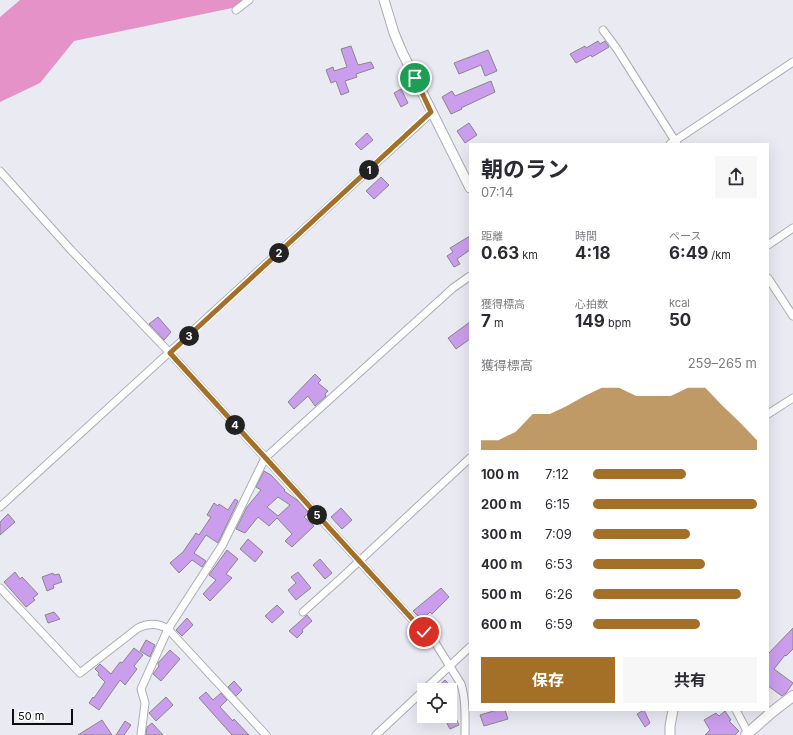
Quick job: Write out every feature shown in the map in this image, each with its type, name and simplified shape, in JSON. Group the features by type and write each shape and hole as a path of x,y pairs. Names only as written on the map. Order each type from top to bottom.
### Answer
{"main road":[{"path":"750,733 793,696"}],"street":[{"path":"236,10 249,0"},
{"path":"382,1 394,33 431,112 469,186"},
{"path":"602,30 617,49 674,143 793,62"},
{"path":"0,507 170,353 431,112"},
{"path":"0,171 71,250 170,353 420,629 434,642 466,690 465,735"},
{"path":"769,244 793,228"},
{"path":"141,735 145,703 141,689 168,629 222,544 264,458 453,288 469,277"},
{"path":"769,280 793,316"},
{"path":"769,413 793,398"},
{"path":"303,612 469,459"},
{"path":"0,588 80,673 138,628 153,624 163,626 168,629 266,735"},
{"path":"376,735 469,648"},
{"path":"670,735 673,711"},
{"path":"737,711 750,733"}],"shaded area":[{"path":"20,0 247,0 237,7 74,41 40,83 0,102 0,17"}],"building":[{"path":"598,41 600,44 605,41 609,47 592,57 591,55 576,63 570,54 585,46 586,48"},
{"path":"351,46 358,65 371,62 374,68 356,74 357,77 345,81 349,92 341,95 336,81 331,83 326,70 333,67 334,71 347,67 341,49"},
{"path":"488,50 497,71 485,76 481,65 459,74 454,63"},
{"path":"491,81 495,92 451,114 442,97 452,91 455,96"},
{"path":"401,89 408,103 401,107 394,93"},
{"path":"469,123 477,135 465,143 457,131"},
{"path":"367,133 373,140 361,150 355,144"},
{"path":"381,177 389,185 374,199 366,191"},
{"path":"469,237 469,251 457,259 460,264 454,267 447,256 453,252 450,248"},
{"path":"158,317 171,332 164,340 149,324"},
{"path":"469,323 469,340 456,349 448,338"},
{"path":"315,374 321,380 318,383 328,391 325,394 326,396 315,406 308,396 294,409 288,402"},
{"path":"264,471 271,475 285,490 284,491 297,500 309,513 304,517 314,526 292,547 285,541 292,534 277,518 269,526 258,517 245,533 236,529 247,507 261,490 256,487","holes":["278,497 290,505 278,516 267,507"]},
{"path":"235,499 238,501 218,543 206,535 194,553 206,561 202,567 192,560 179,573 170,563 183,552 196,533 199,535 211,517 207,515 214,503 218,506 219,504 228,510"},
{"path":"341,508 352,520 342,529 331,517"},
{"path":"8,514 15,522 0,535 0,522"},
{"path":"248,539 263,552 255,562 240,549"},
{"path":"227,550 238,559 226,574 232,578 210,601 203,594 216,580 209,575"},
{"path":"320,559 332,573 325,579 313,565"},
{"path":"15,572 20,579 22,577 38,594 33,598 35,600 26,607 4,582"},
{"path":"298,572 311,588 296,600 288,590 296,583 291,577"},
{"path":"53,573 54,575 59,574 62,582 53,585 54,588 47,591 42,577"},
{"path":"441,588 449,597 432,614 430,612 422,620 413,611"},
{"path":"277,605 284,612 272,623 265,616"},
{"path":"54,612 60,619 48,623 45,615"},
{"path":"307,615 312,621 302,630 303,632 297,638 289,631"},
{"path":"187,618 193,625 182,636 176,630"},
{"path":"793,628 793,649 786,656 785,655 774,669 793,683 782,696 769,687 769,653"},
{"path":"146,640 155,645 150,657 140,651"},
{"path":"134,648 143,655 134,666 137,669 125,685 120,680 99,710 89,703 105,682 98,675 99,673 95,669 100,664 111,674 120,662 122,663"},
{"path":"170,650 180,659 161,681 153,674 159,666 158,663"},
{"path":"234,681 242,690 236,696 228,687"},
{"path":"206,692 213,700 221,693 227,700 220,707 249,735 232,735 199,698"},
{"path":"166,697 173,705 156,721 149,713"},
{"path":"494,711 505,711 508,719 484,726 480,715"},
{"path":"644,711 650,723 645,727 637,714"},
{"path":"725,711 731,720 729,721 739,731 735,735 705,735 710,730 704,720 716,713 719,716"},
{"path":"102,720 112,735 78,735"},
{"path":"457,720 459,725 450,729 447,723 457,723"},
{"path":"125,721 131,725 124,735 116,735"},
{"path":"152,723 163,735 146,735 147,727"}],"route":[{"path":"415,78 431,112 170,353 424,632"}]}
